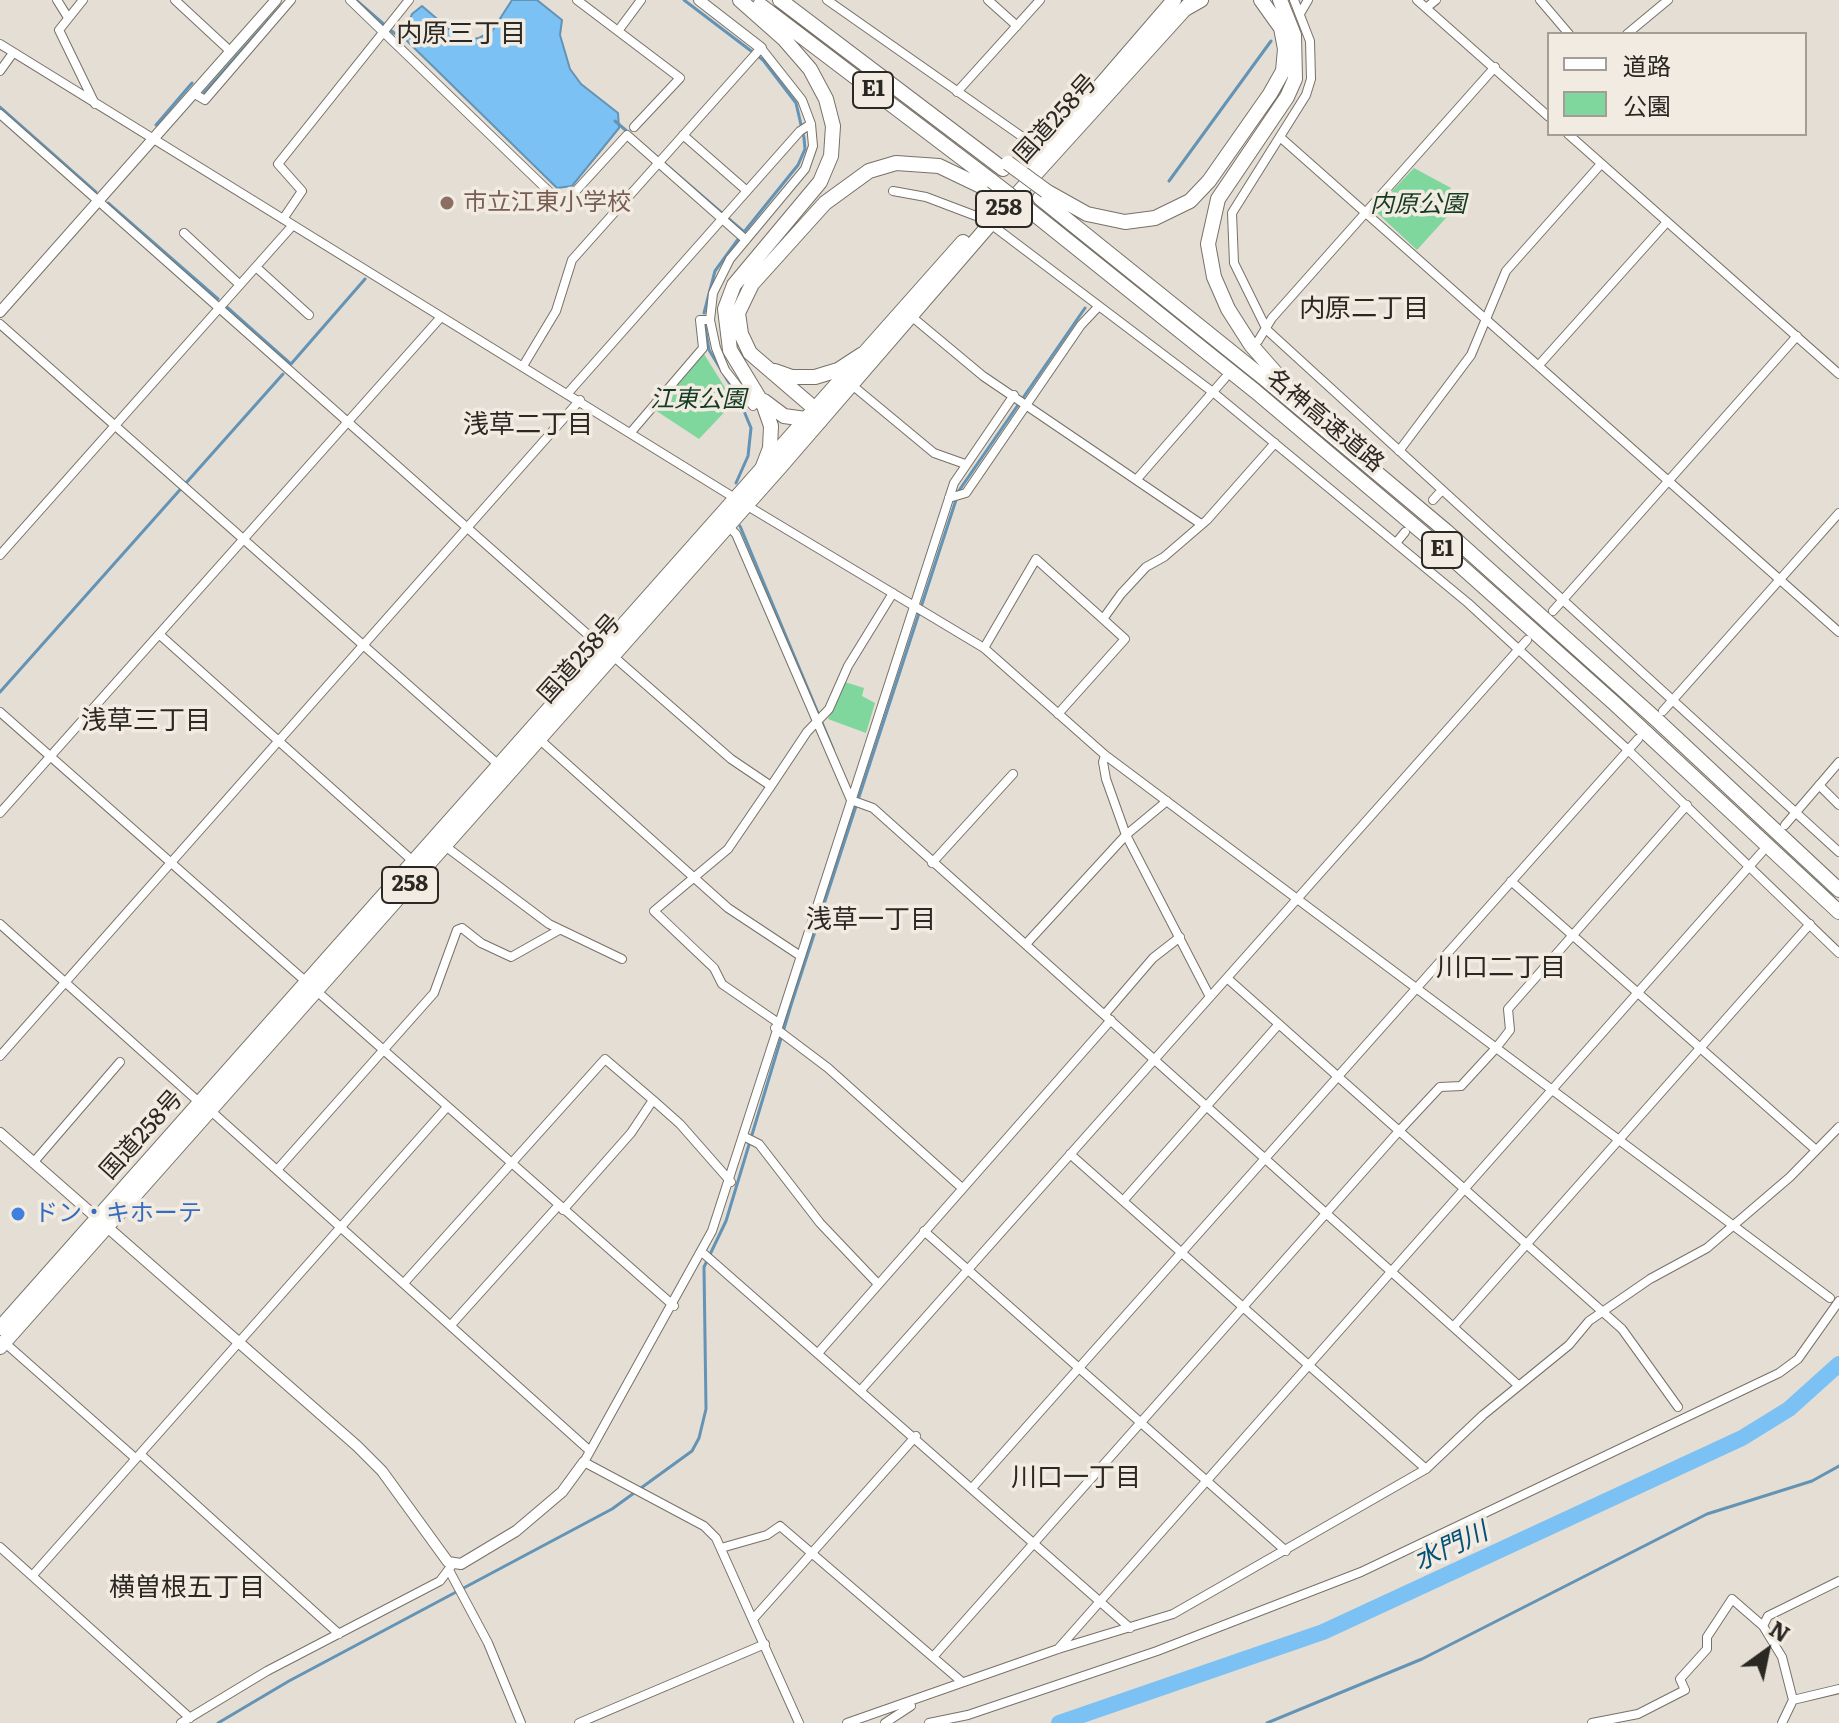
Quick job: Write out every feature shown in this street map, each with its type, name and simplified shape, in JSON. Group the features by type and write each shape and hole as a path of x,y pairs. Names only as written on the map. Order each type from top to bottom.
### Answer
{"highway":[{"path":"740,0 784,39 810,69 826,99 833,126 831,156 820,182 741,275 729,296 725,323 730,350 771,426 770,448 762,469"},
{"name":"E1","path":"752,0 990,185"},
{"name":"名神高速道路","path":"780,0 1043,194 1353,452 1529,604 1839,890"},
{"name":"国道258号","path":"1,1339 312,987 445,846 539,739 608,652 817,415 861,355 988,221 1184,3 1201,0"},
{"path":"1254,0 1270,4 1294,35 1295,79 1287,97 1224,187 1213,212 1208,244 1220,293 1238,328 1280,379 1483,559 1529,604"},
{"path":"1043,194 1087,214 1125,222 1155,218 1190,201 1209,181 1278,82 1285,49 1281,28 1270,4"},
{"path":"817,415 757,361 745,344 739,323 745,294 809,218 839,190 869,171 910,163 939,166 990,185"},
{"name":"名神高速道路","path":"990,185 1148,304 1457,563 1626,713 1839,912"},
{"name":"国道258号","path":"312,987 500,766 728,526 762,469 803,420 817,415 852,385 988,221"},
{"path":"757,361 782,374 815,377 838,370 861,355"},
{"path":"755,400 803,420"}],"street":[{"path":"57,0 67,16"},
{"path":"83,0 67,16 59,30 95,104"},
{"path":"175,0 230,51"},
{"path":"0,312 274,0"},
{"path":"193,93 205,100 291,0"},
{"path":"350,0 387,29 469,118 563,205 627,135 661,161 743,237"},
{"path":"283,219 302,191 278,164 409,0"},
{"path":"577,0 680,78 634,127"},
{"path":"618,31 641,0"},
{"path":"699,0 757,52 802,100 813,146 805,169 743,237 718,279 710,320 725,370 755,400"},
{"path":"827,0 1048,154"},
{"path":"988,0 1017,26"},
{"path":"957,92 1040,0"},
{"path":"1294,0 1310,41 1311,79 1306,95 1232,213 1234,263 1267,330 1839,852"},
{"path":"1301,12 1308,0"},
{"path":"1417,0 1547,115"},
{"path":"1426,8 1436,0"},
{"path":"1540,0 1567,32"},
{"path":"1629,32 1668,0"},
{"path":"0,44 984,648 1105,755 1730,1227 1834,1300 1798,1359 1779,1373 1361,1572 1157,1651 968,1715 929,1723"},
{"path":"523,366 556,311 572,260 757,52"},
{"path":"0,71 13,53"},
{"path":"1258,341 1272,318 1495,67"},
{"path":"0,114 608,652 731,759 771,786"},
{"path":"568,393 806,127"},
{"path":"683,135 747,191"},
{"path":"1571,136 1839,374"},
{"path":"1280,137 1839,632"},
{"path":"1399,451 1471,355 1506,271 1601,164"},
{"path":"893,191 926,197 988,221 1214,393 1396,543 1518,650 1687,805 1839,953"},
{"path":"1539,365 1667,222"},
{"path":"0,555 293,225"},
{"path":"184,233 239,284"},
{"path":"256,267 309,315"},
{"path":"181,1723 440,1581 461,1564 516,1531 562,1492 584,1462 707,1255 749,1139 799,955 856,803 965,464 1098,307"},
{"path":"911,316 983,376 1201,524"},
{"path":"0,813 441,317"},
{"path":"632,431 703,348 700,320 710,320"},
{"path":"0,324 500,766"},
{"path":"1553,611 1797,336"},
{"path":"1137,479 1225,378"},
{"path":"852,385 934,453 965,464"},
{"path":"0,1056 580,400"},
{"path":"954,497 1020,400"},
{"path":"1103,619 1146,567 1164,557 1201,524 1275,443"},
{"path":"1433,500 1442,490"},
{"path":"1663,711 1839,513"},
{"path":"728,526 736,534 856,803"},
{"path":"1396,543 1405,532"},
{"path":"984,648 1036,559 1125,639 1058,714"},
{"path":"893,593 848,666 820,720 771,786 744,831 696,878 654,911 714,968 722,984 780,1029 962,1188"},
{"path":"160,635 415,863"},
{"path":"861,1390 1527,640"},
{"path":"0,712 674,1306"},
{"path":"539,739 737,915 799,955"},
{"path":"973,1487 1638,739"},
{"path":"1105,755 1106,779 1126,835 1210,997"},
{"path":"1785,825 1839,762"},
{"path":"932,863 1013,774"},
{"path":"1819,785 1839,805"},
{"path":"1026,944 1126,835 1167,801"},
{"path":"856,803 873,808 1455,1325 1518,1385"},
{"path":"933,1657 1399,1131 1440,1087 1461,1086 1496,1048 1510,1030 1508,1009 1687,805"},
{"path":"445,846 559,930 622,959"},
{"path":"1058,1649 1762,852"},
{"path":"1511,881 1816,1150"},
{"path":"0,924 590,1451"},
{"path":"1455,1325 1810,924"},
{"path":"277,1170 434,993 457,930 462,928 481,943 511,957 559,930"},
{"path":"819,1352 1108,1017 1153,958 1180,937"},
{"path":"1227,978 1622,1329 1678,1407"},
{"path":"1123,1201 1279,1024"},
{"path":"404,1283 605,1059 680,1124 731,1182"},
{"path":"33,1163 120,1062"},
{"path":"451,1325 631,1133 653,1100"},
{"path":"33,1575 447,1107"},
{"path":"847,1723 921,1700 962,1682 1058,1649 1173,1614 1426,1469 1518,1385 1569,1345 1603,1311 1707,1248 1839,1127"},
{"path":"0,1133 239,1341 382,1471 452,1571 521,1723"},
{"path":"749,1139 820,1223 878,1284"},
{"path":"1070,1154 1426,1469"},
{"path":"924,1231 1286,1551"},
{"path":"707,1255 916,1436 1130,1628"},
{"path":"1,1339 339,1634"},
{"path":"754,1618 916,1436"},
{"path":"584,1462 704,1526 721,1548 799,1723"},
{"path":"721,1548 767,1535 780,1526 962,1682"},
{"path":"0,1547 190,1718"},
{"path":"1763,1626 1768,1616 1839,1581"},
{"path":"1592,1723 1638,1714 1685,1690 1680,1679 1707,1649 1707,1637 1732,1599 1763,1626 1782,1657 1793,1700 1782,1723"},
{"path":"579,1723 765,1644"},
{"path":"1793,1700 1839,1689"},
{"path":"885,1723 921,1700"}],"green space":[{"name":"内原公園","path":"1414,168 1451,188 1448,199 1455,208 1417,250 1374,210"},
{"name":"江東公園","path":"704,354 734,402 699,439 655,410"},
{"path":"845,682 864,688 862,696 875,703 866,733 828,719"}],"water":[{"path":"512,0 537,0 562,20 560,35 570,69 581,84 618,113 619,128 572,186 557,188 403,37 412,14 422,6 456,35 466,40 479,38 492,31"}],"waterway":[{"path":"356,0 394,33 407,38"},
{"path":"615,121 744,232 798,165 805,149 796,103 763,60 684,0"},
{"path":"204,93 281,6"},
{"path":"1169,181 1271,41"},
{"path":"156,125 192,83"},
{"path":"0,107 96,192"},
{"path":"108,203 218,299"},
{"path":"704,313 715,271 739,238"},
{"path":"227,307 291,364 365,279"},
{"path":"958,492 1085,308"},
{"path":"705,326 709,350 739,399 751,428 748,456 736,483"},
{"path":"0,692 283,374"},
{"path":"218,1723 289,1681 612,1509 692,1451 699,1438 706,1409 704,1267 726,1221 792,1002 956,500"},
{"path":"740,526 833,749"},
{"name":"水門川","path":"1059,1723 1323,1632 1742,1438 1789,1409 1839,1364"},
{"path":"1267,1723 1422,1659 1707,1514 1812,1481 1839,1466"}],"place":[{"name":"市立江東小学校","path":"447,203"},
{"name":"ドン・キホーテ","path":"18,1214"}],"district":[{"name":"内原三丁目","path":"461,34"},
{"name":"内原二丁目","path":"1364,309"},
{"name":"浅草二丁目","path":"528,425"},
{"name":"浅草三丁目","path":"146,721"},
{"name":"浅草一丁目","path":"871,920"},
{"name":"川口二丁目","path":"1501,968"},
{"name":"川口一丁目","path":"1076,1478"},
{"name":"横曽根五丁目","path":"187,1588"}]}
